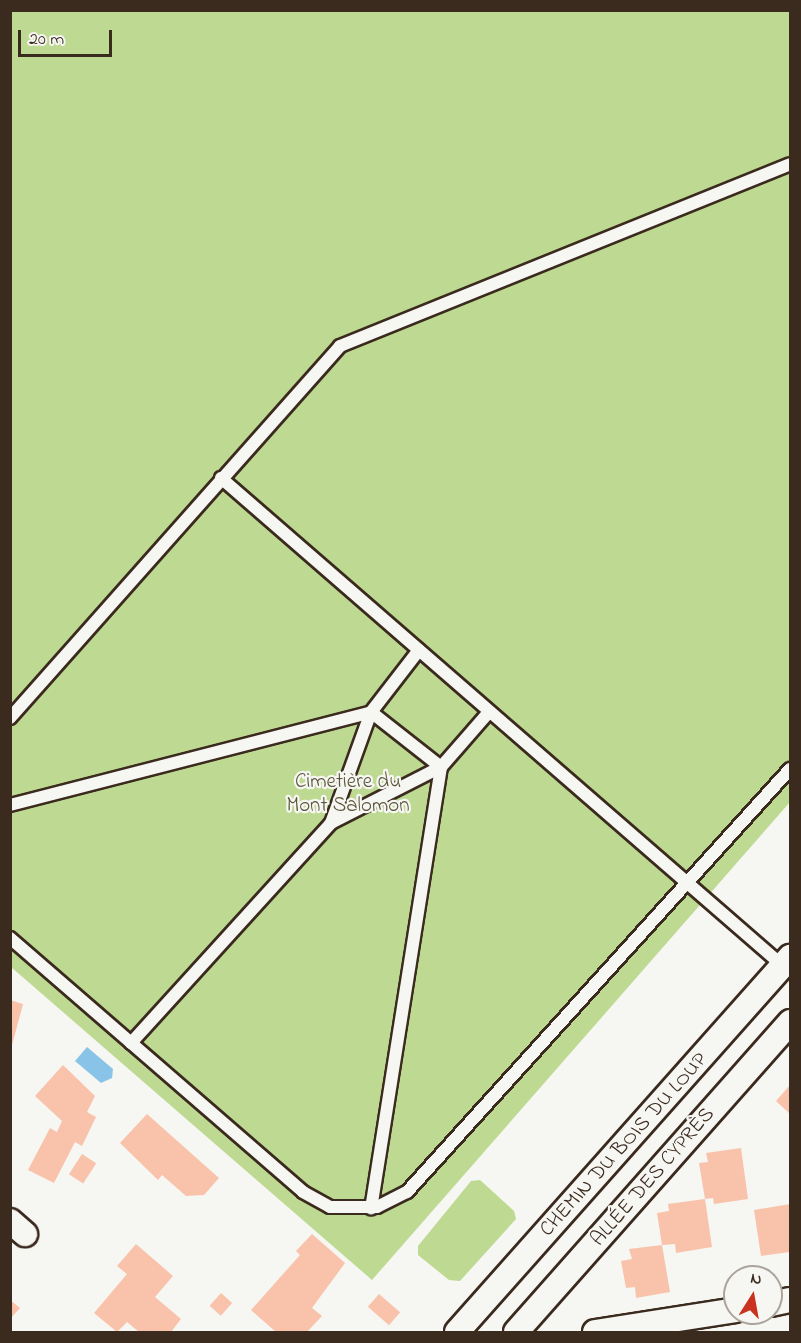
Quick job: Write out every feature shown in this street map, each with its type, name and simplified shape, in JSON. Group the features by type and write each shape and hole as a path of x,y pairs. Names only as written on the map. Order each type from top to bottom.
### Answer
{"street":[{"name":"CHEMIN DU BOIS DU LOUP","path":"457,1332 787,962"},
{"name":"ALLÉE DES CYPRÈS","path":"516,1332 790,1022"},
{"path":"596,1332 723,1312"},
{"path":"516,1332 534,1332"}],"lane":[{"path":"10,718 340,346 790,164"},
{"path":"221,478 687,884 787,962"},
{"path":"331,824 370,712 418,650"},
{"path":"370,712 441,767"},
{"path":"10,805 370,712"},
{"path":"131,1043 331,824 441,767 489,712"},
{"path":"371,1208 441,767"},
{"path":"10,938 303,1192 330,1207 371,1208 407,1192 790,769"}],"green space":[{"name":"Cimetière du Mont Salomon","path":"11,11 790,11 790,802 372,1280 11,967"},
{"path":"480,1180 514,1211 516,1219 460,1281 449,1280 418,1255 418,1246 471,1181"}],"water":[{"path":"87,1047 113,1069 112,1078 101,1083 75,1061"}],"building":[{"path":"10,1000 23,1004 11,1049 10,1049"},
{"path":"63,1065 95,1096 87,1112 96,1117 82,1146 75,1142 54,1183 28,1170 50,1128 57,1132 62,1121 35,1096"},
{"path":"790,1085 790,1114 776,1101"},
{"path":"147,1114 219,1178 204,1195 186,1196 162,1175 158,1180 120,1143"},
{"path":"741,1148 748,1199 714,1204 713,1198 705,1199 699,1163 708,1162 706,1153"},
{"path":"82,1154 96,1163 83,1183 69,1174"},
{"path":"705,1199 712,1247 676,1253 675,1244 662,1245 657,1213 669,1211 668,1204"},
{"path":"790,1204 790,1252 761,1256 754,1210"},
{"path":"312,1234 345,1263 312,1308 322,1316 307,1332 276,1332 251,1310 300,1255 296,1251"},
{"path":"136,1244 173,1276 155,1297 181,1319 171,1332 139,1332 127,1322 117,1332 94,1313 127,1274 117,1266"},
{"path":"662,1245 670,1292 636,1298 635,1287 626,1288 621,1261 632,1259 629,1249"},
{"path":"221,1293 232,1303 221,1316 210,1306"},
{"path":"379,1294 400,1312 389,1325 368,1307"},
{"path":"10,1300 20,1308 10,1319"}]}
